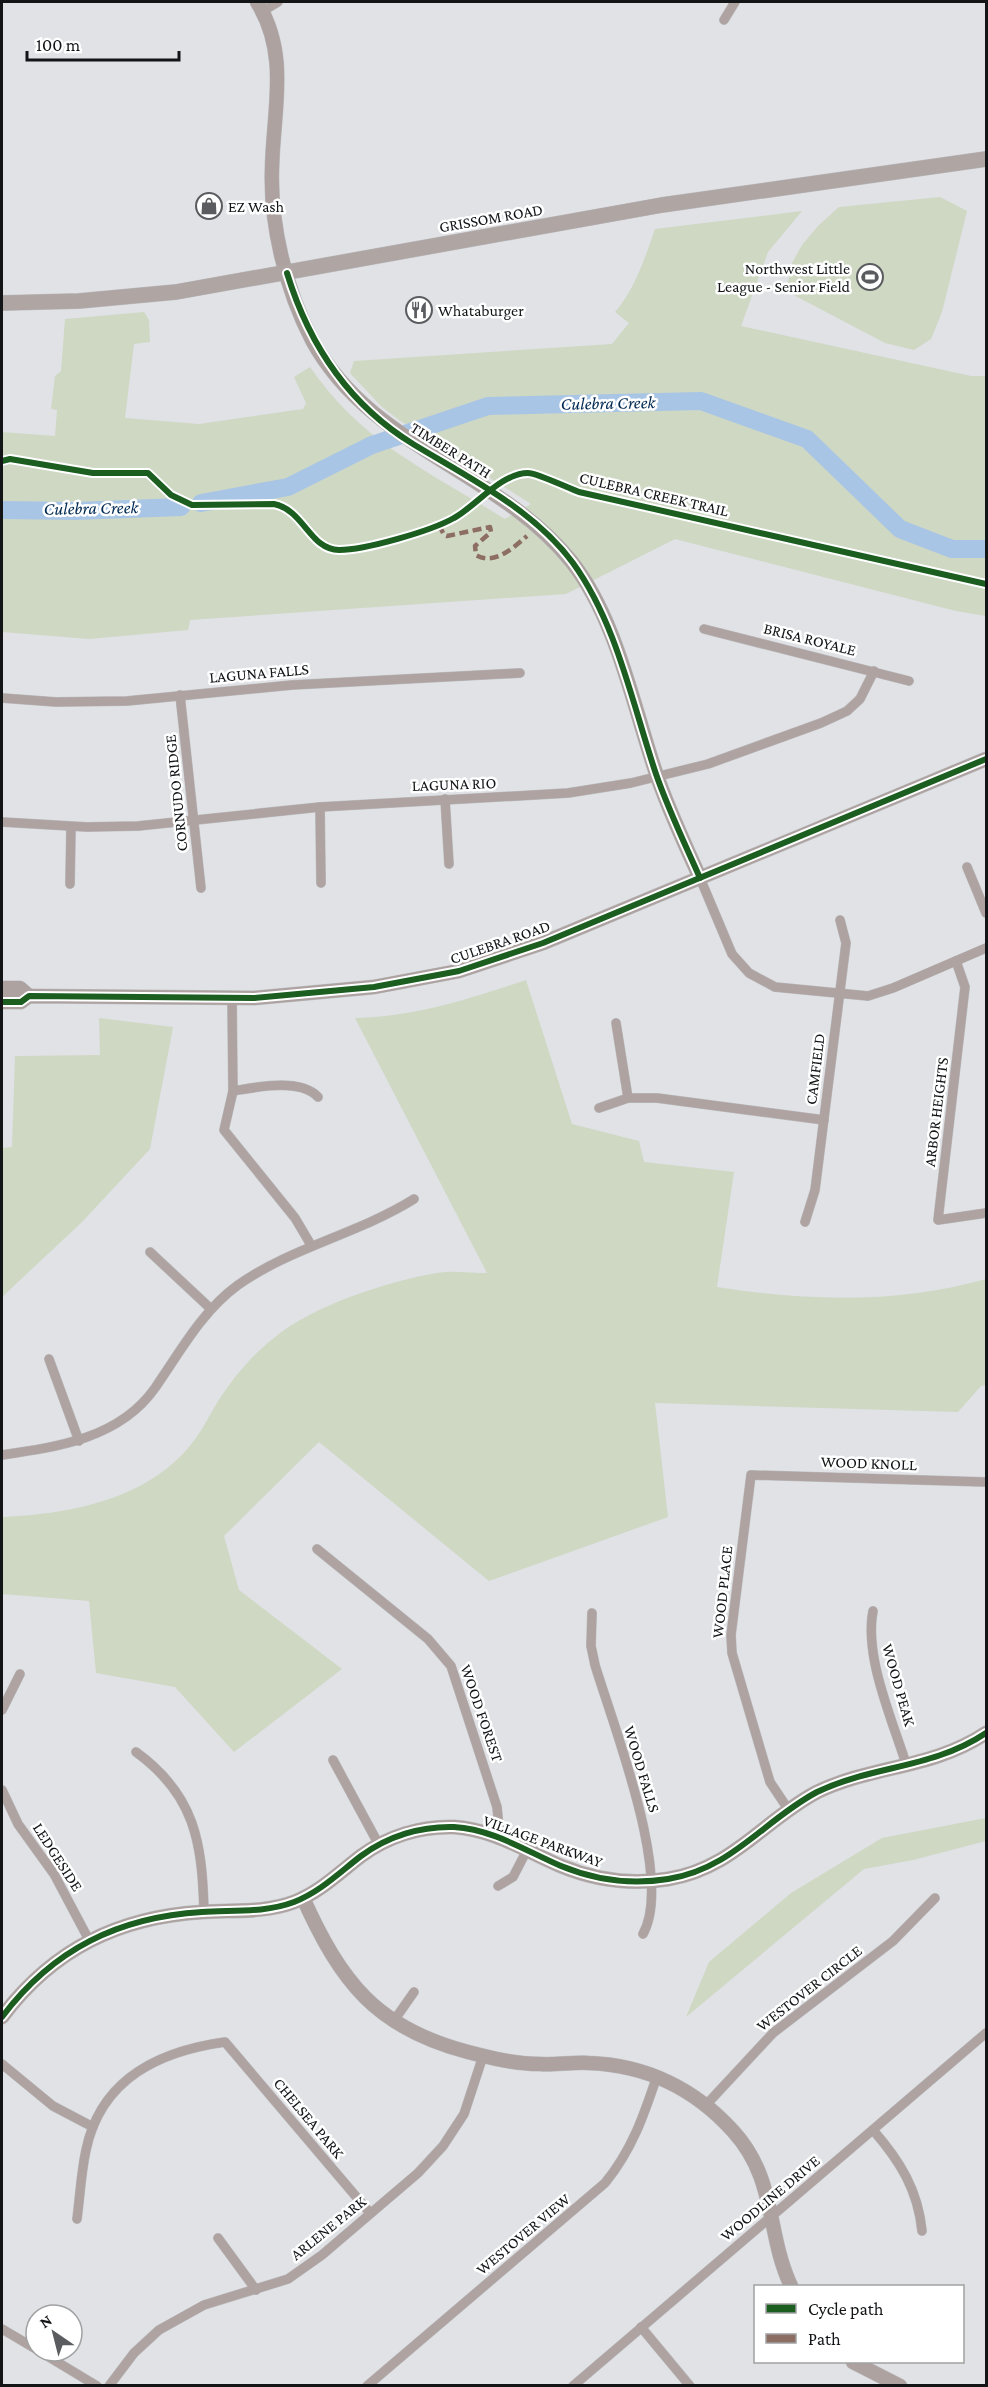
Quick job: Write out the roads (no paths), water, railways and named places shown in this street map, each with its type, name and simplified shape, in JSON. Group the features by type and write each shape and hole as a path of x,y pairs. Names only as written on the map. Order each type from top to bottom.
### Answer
{"main road":[{"name":"GRISSOM ROAD","path":"2,303 79,301 176,292 662,206 987,159"}],"street":[{"path":"260,6 278,2"},
{"path":"724,20 735,2"},
{"name":"TIMBER PATH","path":"260,6 273,38 279,70 272,171 276,220 286,273 297,307 313,341 328,364 361,404 393,429 519,509 572,562 593,596 610,631 657,776 700,878"},
{"name":"BRISA ROYALE","path":"704,629 909,681"},
{"name":"LAGUNA RIO","path":"2,822 71,827 138,826 320,807 568,793 657,776 757,748 847,711 860,699 874,671"},
{"name":"LAGUNA FALLS","path":"2,698 101,702 292,685 520,673"},
{"name":"CORNUDO RIDGE","path":"180,695 201,888"},
{"name":"CULEBRA ROAD","path":"2,1002 21,1002 29,996 232,998 303,995 368,988 459,971 543,943 983,763"},
{"path":"446,799 448,864"},
{"path":"320,807 321,883"},
{"path":"70,884 71,827"},
{"path":"967,867 987,914"},
{"path":"700,878 728,947 748,973 775,987 840,995 862,996 880,993 987,948"},
{"name":"CAMFIELD","path":"805,1222 815,1190 840,995 846,943 840,920"},
{"name":"ARBOR HEIGHTS","path":"956,961 965,987 938,1220 987,1213"},
{"name":"CULEBRA ROAD","path":"2,988 20,988 29,996"},
{"path":"232,998 233,1091 224,1130 288,1209 311,1245"},
{"path":"616,1023 628,1098"},
{"path":"233,1091 265,1086 294,1088 311,1090 318,1098"},
{"path":"599,1108 628,1098 657,1098 824,1120"},
{"path":"2,1455 79,1441 112,1427 153,1391 211,1309 238,1286 311,1245 373,1221 414,1199"},
{"path":"150,1252 211,1309"},
{"path":"49,1359 79,1441"},
{"name":"WOOD KNOLL","path":"751,1475 987,1482"},
{"name":"WOOD PLACE","path":"751,1475 731,1635 732,1653 770,1782 788,1809"},
{"name":"WOOD FOREST","path":"317,1549 428,1639 451,1666 496,1807 500,1838"},
{"name":"WOOD PEAK","path":"873,1611 870,1640 874,1660 906,1767"},
{"name":"WOOD FALLS","path":"592,1613 591,1646 595,1665 644,1829 652,1908 643,1934"},
{"path":"2,1710 20,1674"},
{"name":"VILLAGE PARKWAY","path":"2,2017 28,1987 49,1968 89,1941 142,1920 204,1911 266,1909 303,1898 379,1845 408,1833 436,1827 465,1828 500,1838 596,1877 651,1881 689,1874 725,1858 788,1809 821,1791 844,1782 906,1767 954,1751 987,1733"},
{"path":"136,1752 166,1778 188,1811 202,1856 204,1911"},
{"path":"333,1760 379,1845"},
{"name":"LEDGESIDE","path":"2,1790 18,1824 54,1874 89,1941"},
{"path":"498,1886 513,1877 527,1850"},
{"path":"303,1898 329,1950 357,1989 393,2022 423,2039 483,2056 539,2064 575,2062 612,2065 657,2076 706,2105 734,2132 760,2170 791,2285"},
{"name":"WESTOVER CIRCLE","path":"706,2105 773,2033 893,1941 935,1898"},
{"path":"393,2022 414,1992"},
{"name":"WOODLINE DRIVE","path":"573,2385 987,2033"},
{"name":"CHELSEA PARK","path":"93,2127 118,2089 140,2069 179,2050 225,2042 370,2213"},
{"name":"ARLENE PARK","path":"109,2385 134,2353 171,2322 204,2305 275,2284 303,2270 430,2161 449,2139 472,2096 483,2056"},
{"path":"2,2064 58,2110 93,2127 85,2151 77,2219"},
{"name":"WESTOVER VIEW","path":"367,2385 605,2182 623,2161 633,2142 657,2076"},
{"path":"873,2130 907,2175 918,2202 922,2231"},
{"path":"218,2238 256,2290"},
{"path":"641,2327 690,2385"},
{"path":"2,2329 24,2342"},
{"path":"60,2363 97,2385"},
{"path":"857,2363 900,2385"}],"waterway":[{"name":"Culebra Creek","path":"201,503 288,487 372,445 488,406 701,401 807,439 900,529 952,549 986,549"},
{"name":"Culebra Creek","path":"2,510 75,511 181,507"}],"place":[{"name":"EZ Wash","path":"209,206"},
{"name":"Northwest Little League - Senior Field","path":"870,277"},
{"name":"Whataburger","path":"419,310"}]}
